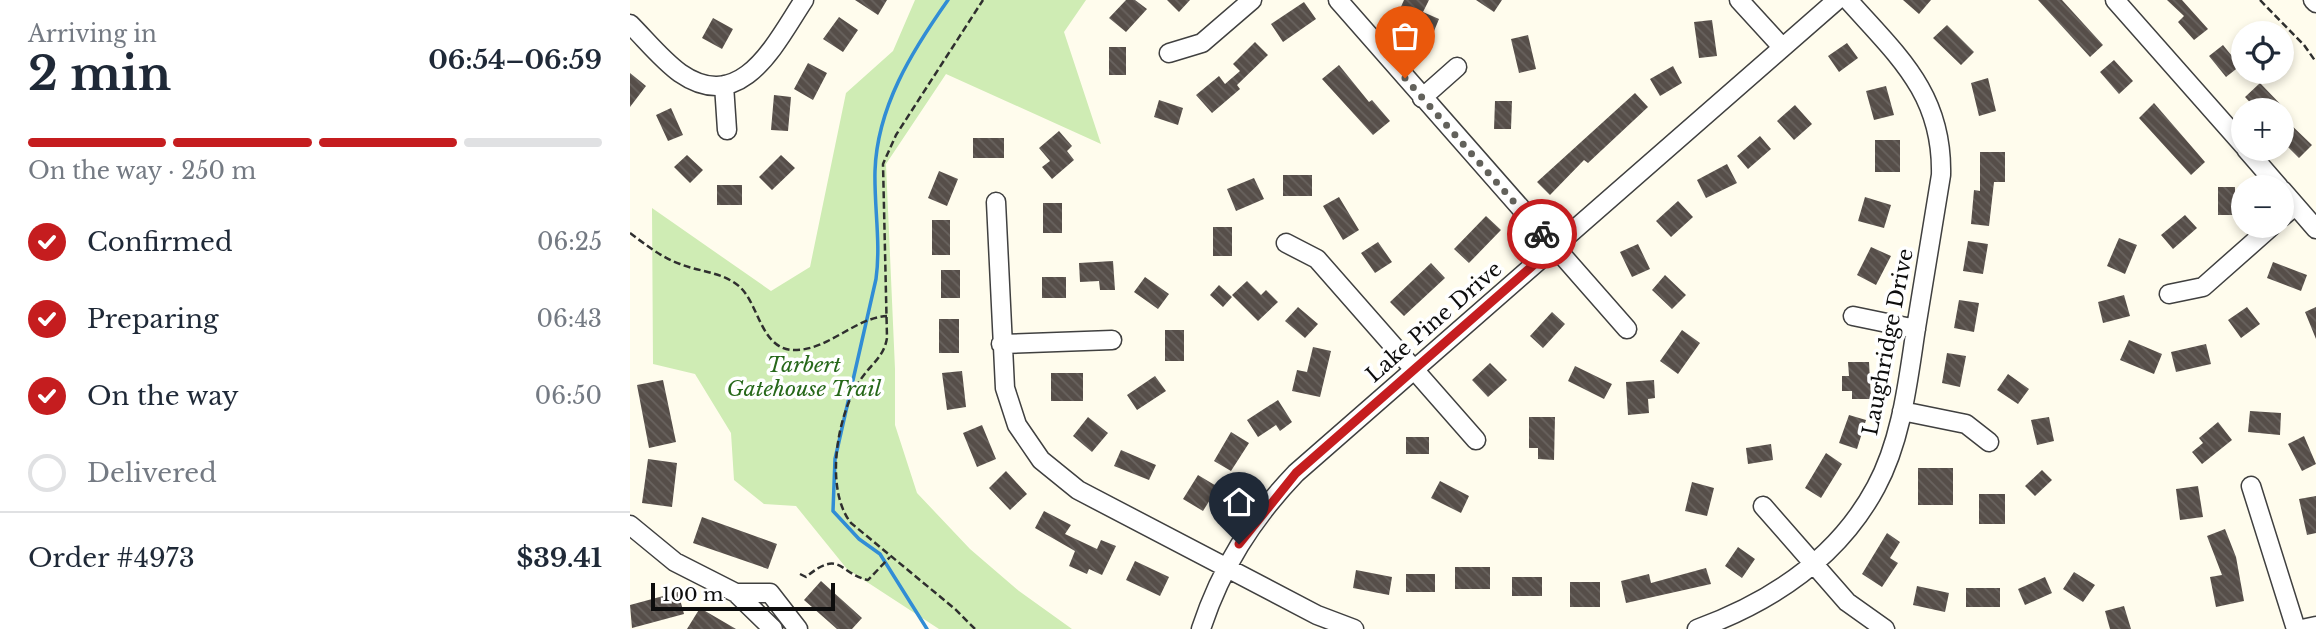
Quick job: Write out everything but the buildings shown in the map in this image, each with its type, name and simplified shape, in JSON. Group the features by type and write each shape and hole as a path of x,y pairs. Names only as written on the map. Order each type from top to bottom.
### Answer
{"street":[{"path":"630,24 677,71 693,81 724,85 754,72 804,0"},
{"path":"1169,53 1202,43 1252,0"},
{"path":"1338,0 1627,329"},
{"path":"1739,0 1782,47"},
{"name":"Lake Pine Drive","path":"1201,629 1225,567 1250,527 1281,489 1837,0"},
{"name":"Laughridge Drive","path":"1697,629 1764,600 1815,565 1842,534 1876,487 1902,411 1941,175 1940,138 1922,87 1847,0"},
{"path":"2115,0 2231,132"},
{"path":"1422,98 1457,67"},
{"path":"724,85 727,130"},
{"path":"2256,161 2269,175"},
{"path":"996,202 1001,344 1010,407 1030,445 1049,467 1078,490 1317,615 1354,629"},
{"path":"2294,214 2316,229"},
{"path":"2169,294 2203,287 2258,238"},
{"path":"1286,243 1317,258 1476,440"},
{"path":"1853,316 1916,330"},
{"path":"1001,344 1112,340"},
{"path":"1902,411 1966,424 1989,442"},
{"path":"2251,486 2297,629"},
{"path":"1763,506 1847,602 1885,629"},
{"path":"630,526 675,562 736,593 773,629"},
{"path":"736,593 770,593 799,629"},
{"path":"2302,629 2316,626"}],"path":[{"path":"975,629 956,608 888,558 847,517 837,496 835,479 848,407 860,379 882,353 887,316 883,164 896,135 983,0"},
{"path":"2260,0 2304,45 2316,62"},
{"path":"630,233 672,261 722,275 736,284 751,300 765,331 778,346 793,350 807,349 872,319 887,316"},
{"path":"800,574 806,577 818,567 833,564 847,567 869,580 888,558"}],"green space":[{"name":"Tarbert Gatehouse Trail","path":"915,0 1086,0 1064,32 1101,144 946,74 886,164 895,425 917,493 970,549 1019,591 1072,629 939,629 847,569 796,506 764,504 734,480 731,433 695,374 653,364 652,208 771,291 810,267 846,93 893,51"}],"waterway":[{"path":"927,629 880,554 859,539 833,511 835,459 876,279 878,252 875,171 882,124 889,102 910,60 948,0"}],"way so far":[{"path":"1405,78 1542,234"}],"route":[{"path":"1239,544 1266,507 1296,473 1554,247 1542,234"}]}
